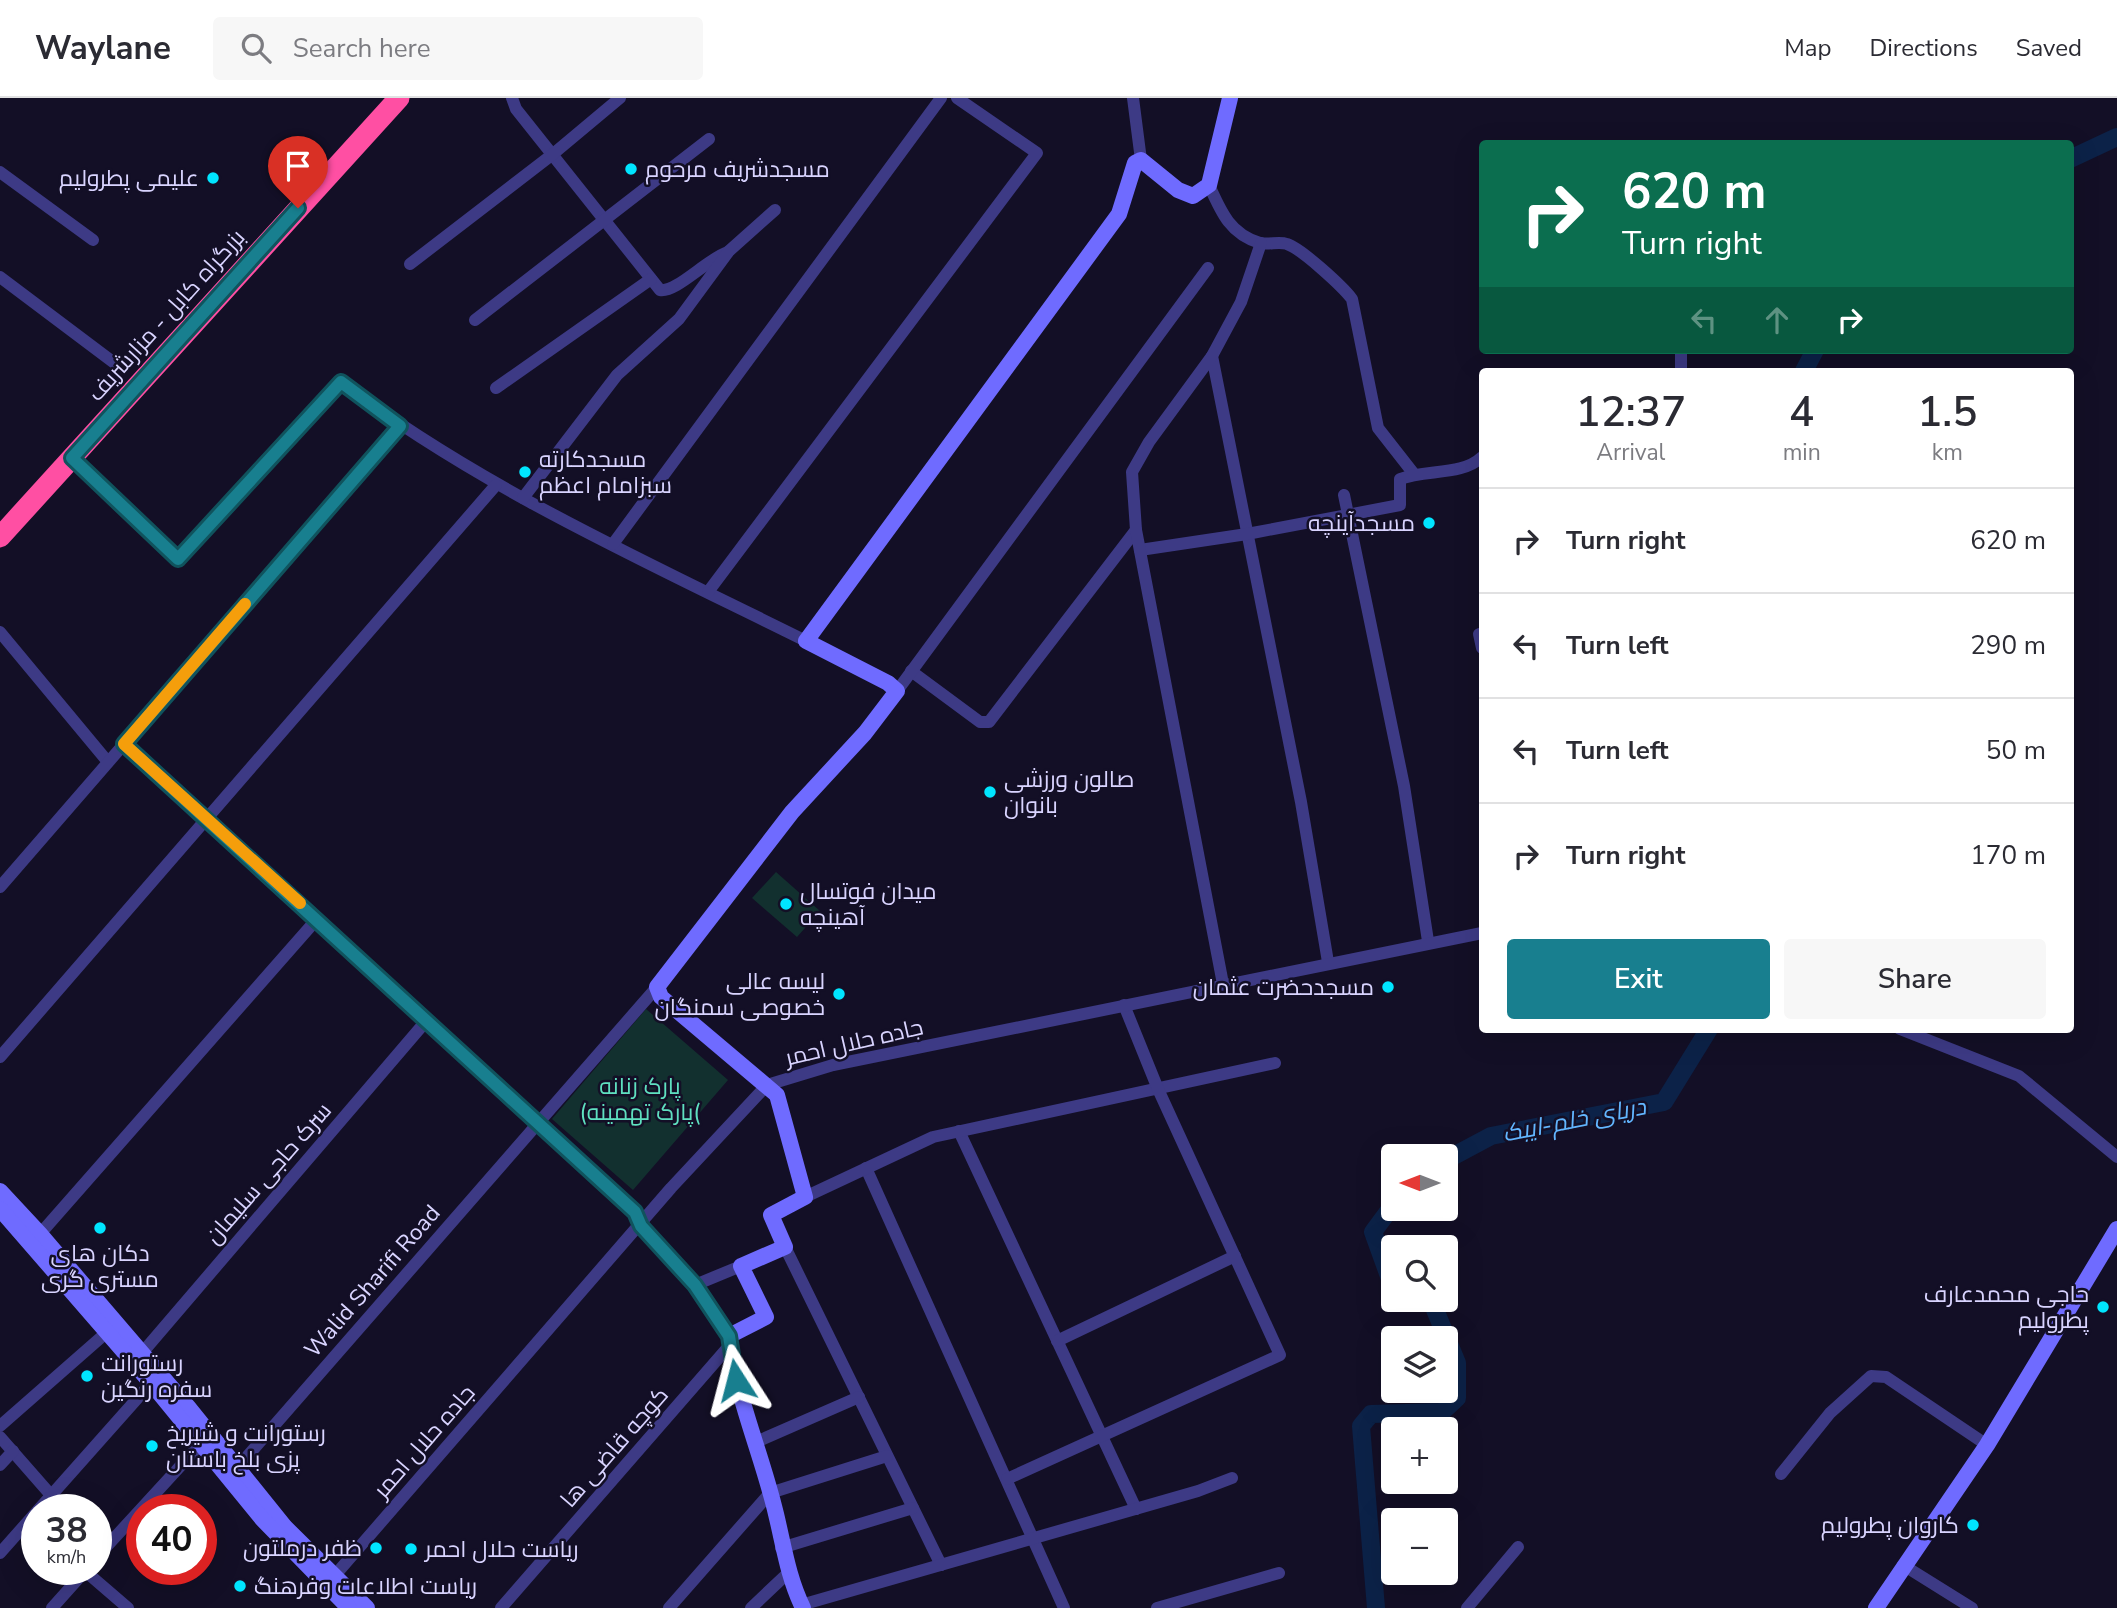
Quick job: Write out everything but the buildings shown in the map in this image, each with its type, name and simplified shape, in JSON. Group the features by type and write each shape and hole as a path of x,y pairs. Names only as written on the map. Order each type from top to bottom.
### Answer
{"highway":[{"name":"بزرگراه کابل - مزارشریف","path":"0,537 399,98"}],"street":[{"path":"512,98 516,109 660,290 673,289 703,264 729,251"},
{"path":"410,264 553,154 620,98"},
{"path":"613,544 941,98"},
{"path":"708,592 1037,153 957,98"},
{"path":"1133,98 1141,160 1178,190 1193,196 1209,185"},
{"path":"1230,98 1209,185 1221,213 1234,231 1261,243 1286,244 1306,255 1330,279 1341,284 1352,299 1378,428 1388,445 1414,474"},
{"path":"475,320 709,139"},
{"path":"806,641 1119,214 1135,163 1141,160"},
{"path":"0,172 93,240"},
{"path":"523,498 617,374 679,319 729,251 775,210"},
{"path":"1223,984 1136,530 1132,472 1149,442 1212,356 1241,302 1261,243"},
{"path":"805,1197 777,1095 768,1084 661,997 656,987 792,812 865,733 1208,268"},
{"path":"0,277 121,368"},
{"path":"496,388 651,279"},
{"path":"1212,356 1301,803 1328,962"},
{"path":"72,458 178,559 341,382 400,426 496,485 888,683 897,691"},
{"path":"0,887 400,426"},
{"path":"1140,550 1247,534 1400,505 1400,479 1414,474 1472,466 1479,460"},
{"path":"0,1056 208,820 496,485"},
{"path":"1343,495 1404,786 1428,941"},
{"path":"911,671 981,722 989,722 1136,530"},
{"path":"0,632 108,762"},
{"path":"124,744 635,1212 641,1226 695,1285 729,1340 739,1398 756,1442 788,1573 802,1606 1136,1509 1232,1478"},
{"path":"40,1234 317,919"},
{"name":"جاده حلال احمر","path":"329,1581 641,1226 671,1188 768,1084 833,1065 1428,941 1479,933"},
{"name":"Walid Sharifi Road","path":"238,1467 656,987"},
{"path":"1007,1479 1280,1355 1158,1089 1124,1005"},
{"name":"سرک حاجی سلیمان","path":"142,1353 426,1020"},
{"path":"1910,1033 2019,1076 2117,1157"},
{"path":"940,1565 771,1214 933,1137 1275,1063"},
{"path":"959,1131 1136,1509"},
{"path":"866,1168 1065,1608"},
{"path":"0,1192 40,1234 142,1353 263,1520 329,1581 367,1608"},
{"path":"0,1209 151,1383 238,1467 349,1608"},
{"path":"1876,1608 1987,1445 2117,1229"},
{"path":"695,1285 785,1247"},
{"path":"1057,1341 1235,1256"},
{"path":"729,1340 766,1317 741,1266"},
{"path":"0,1426 106,1333"},
{"name":"کوچه قاضی ها","path":"501,1608 729,1340"},
{"path":"1781,1474 1830,1413 1871,1376 1876,1375 1886,1377 1987,1445"},
{"path":"0,1437 50,1494 151,1383"},
{"path":"756,1442 859,1397"},
{"path":"112,1541 206,1439"},
{"path":"0,1465 13,1451"},
{"path":"669,1608 770,1493 887,1456"},
{"path":"781,1548 913,1508"},
{"path":"0,1553 21,1528"},
{"path":"1467,1608 1518,1547"},
{"path":"1903,1565 1972,1608"},
{"path":"751,1608 788,1573"},
{"path":"1157,1608 1279,1573"},
{"path":"52,1608 72,1585"},
{"path":"102,1585 128,1608"}],"green space":[{"name":"میدان فوتسال آهینچه","path":"776,872 820,911 797,937 752,898"},
{"name":"پارک زنانه (پارک تهمینه(","path":"646,1009 728,1080 633,1190 552,1119"}],"waterway":[{"name":"دریای خلم-ایبک","path":"2074,157 2117,137"},
{"name":"دریای خلم-ایبک","path":"1806,368 1813,354"},
{"name":"دریای خلم-ایبک","path":"1458,1154 1491,1136 1664,1102 1707,1033"},
{"name":"دریای خلم-ایبک","path":"1381,1221 1373,1232 1381,1254"},
{"name":"دریای خلم-ایبک","path":"1376,1608 1361,1426 1371,1414 1442,1412 1457,1398 1457,1363 1436,1312"}],"slow traffic":[{"path":"245,604 124,744 300,903"}],"place":[{"name":"مسجدشریف مرحوم","path":"631,169"},
{"name":"علیمی پطرولیم","path":"213,178"},
{"name":"مسجدکارته سبزامام اعظم","path":"525,472"},
{"name":"مسجدآینچه","path":"1429,523"},
{"name":"صالون ورزشی بانوان","path":"990,792"},
{"name":"میدان فوتسال آهینچه","path":"786,904"},
{"name":"مسجدحضرت عثمان","path":"1388,987"},
{"name":"لیسه عالی خصوصی سمنگان","path":"839,994"},
{"name":"دکان های مستری گری","path":"100,1228"},
{"name":"حاجی محمدعارف پطرولیم","path":"2103,1307"},
{"name":"رستورانت سفره رنگین","path":"87,1376"},
{"name":"رستورانت و شیریخ پزی بلخ باستان","path":"152,1446"},
{"name":"کاروان پطرولیم","path":"1973,1525"},
{"name":"ظفر درملتون","path":"376,1548"},
{"name":"ریاست حلال احمر","path":"411,1549"},
{"name":"ریاست اطلاعات وفرهنگ","path":"240,1586"}],"route":[{"path":"298,208 72,458 178,559 341,382 400,426 124,744 635,1212 641,1226 695,1285 729,1336 736,1380"}]}
